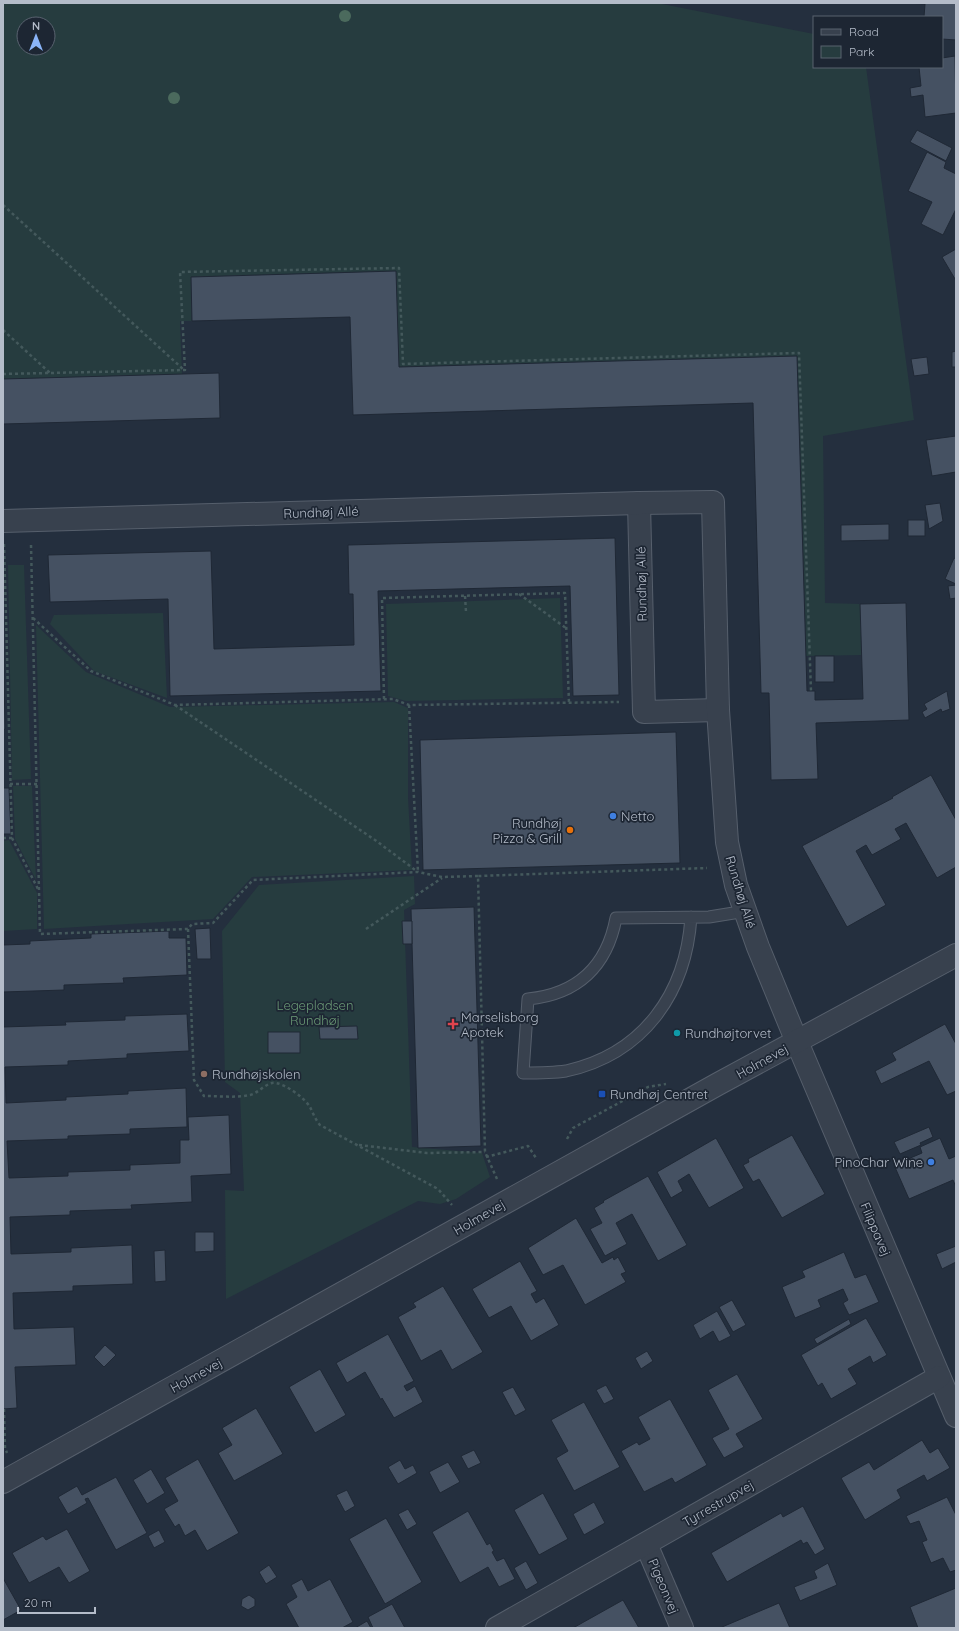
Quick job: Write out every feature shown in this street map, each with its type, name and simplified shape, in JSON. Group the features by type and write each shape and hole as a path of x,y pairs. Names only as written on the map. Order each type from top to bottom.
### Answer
{"street":[{"name":"Rundhøj Allé","path":"3,521 713,502 718,710 727,842 736,885 797,1042"},
{"name":"Rundhøj Allé","path":"639,503 644,702"},
{"path":"644,702 644,712 718,710"},
{"name":"Holmevej","path":"10,1478 508,1201 956,955"},
{"name":"Filippavej","path":"797,1042 956,1416"},
{"name":"Tyrrestrupvej","path":"497,1628 939,1377"},
{"name":"Pigeonvej","path":"646,1544 682,1628"}],"lane":[{"path":"691,917 688,946 678,981 663,1007 639,1034 622,1047 585,1066 564,1071 523,1073 528,999 545,997 562,992 577,984 590,973 608,947 616,918 691,917 709,917 746,911"}],"path":[{"path":"3,205 185,370"},
{"path":"185,370 180,272 399,268 403,364 799,353 811,691"},
{"path":"3,330 50,374"},
{"path":"3,374 185,370"},
{"path":"31,520 40,934 188,929"},
{"path":"3,538 12,838 40,892"},
{"path":"384,699 382,598 566,593 569,703"},
{"path":"519,594 566,628"},
{"path":"465,596 466,612"},
{"path":"32,618 91,671 175,705 375,840 418,872"},
{"path":"175,705 393,698 409,705 644,702"},
{"path":"409,705 418,872"},
{"path":"10,784 37,784"},
{"path":"3,838 12,838"},
{"path":"464,1226 449,1201 438,1189 320,1125 313,1117 309,1106 295,1092 276,1082 264,1086 252,1094 204,1096 194,1080 188,929 192,924 213,923 253,880 418,872 442,877 478,876 715,868 731,864"},
{"path":"478,876 484,1152 508,1201"},
{"path":"366,928 442,877"},
{"path":"356,1145 427,1152 484,1152"},
{"path":"486,1157 528,1146 548,1179"},
{"path":"4,1409 5,1448 10,1478"}],"green space":[{"path":"3,3 657,3 813,34 813,68 866,68 914,420 823,436 825,603 860,604 862,655 806,656 797,356 399,367 396,271 191,277 192,321 180,321 182,374 3,379"},
{"path":"8,565 24,565 31,779 12,780"},
{"path":"560,598 563,698 406,701 388,696 386,604"},
{"path":"163,613 167,698 94,671 50,624 54,615"},
{"path":"36,625 86,672 170,707 394,702 408,708 408,798 412,870 252,877 213,919 44,929"},
{"path":"13,786 32,786 36,880 15,839"},
{"path":"9,840 37,893 37,929 3,931 3,841"},
{"name":"Legepladsen Rundhøj","path":"414,876 415,904 404,910 412,1147 482,1153 490,1177 456,1199 440,1204 418,1201 226,1299 225,1190 244,1191 240,1093 225,1082 222,931 259,885"}],"building":[{"path":"907,3 956,3 956,40 943,39 943,16 924,16 925,4"},
{"path":"955,56 956,113 925,117 923,95 911,97 910,88 921,86 919,68 943,68 943,58"},
{"path":"917,130 952,148 946,161 910,142"},
{"path":"927,152 946,162 944,168 956,174 956,209 943,235 921,224 932,202 908,191"},
{"path":"956,249 956,279 955,279 942,257"},
{"path":"396,271 399,367 797,356 807,691 815,691 815,700 863,699 860,604 906,603 909,720 816,723 818,779 771,780 769,693 761,693 753,403 353,415 350,317 192,321 191,277"},
{"path":"956,351 956,367 952,367 952,352"},
{"path":"927,357 929,374 914,376 911,359"},
{"path":"219,373 220,418 3,424 3,379"},
{"path":"956,436 956,472 932,476 926,440"},
{"path":"940,503 943,521 929,529 925,505"},
{"path":"908,520 925,520 925,536 908,536"},
{"path":"889,524 889,540 841,541 841,525"},
{"path":"615,538 619,695 573,696 570,586 378,591 381,691 170,696 168,599 50,602 48,555 211,551 214,649 354,645 353,594 349,594 348,545"},
{"path":"954,558 956,559 956,584 945,579"},
{"path":"956,585 956,598 950,599 948,586"},
{"path":"3,620 5,729 3,730"},
{"path":"815,656 834,656 834,682 815,682"},
{"path":"947,691 950,709 942,712 941,709 925,718 922,712 927,709 924,704"},
{"path":"676,732 680,863 423,870 420,740"},
{"path":"931,775 956,820 956,867 937,878 906,823 895,829 901,839 872,855 866,845 856,851 886,905 847,927 802,846 893,798 892,797"},
{"path":"3,788 9,788 11,834 3,834"},
{"path":"474,907 481,1146 418,1148 411,909"},
{"path":"402,921 412,921 412,944 403,944"},
{"path":"210,928 211,959 197,959 195,929"},
{"path":"169,931 169,938 186,938 187,975 123,978 124,983 64,985 64,990 3,992 3,945 30,944 30,941 91,938 91,934"},
{"path":"187,1014 189,1051 127,1054 127,1058 68,1061 68,1065 5,1067 6,1103 66,1100 66,1097 128,1094 128,1091 186,1088 187,1127 130,1129 130,1134 68,1136 68,1139 7,1141 9,1178 68,1176 68,1172 130,1170 130,1165 180,1163 180,1140 189,1140 188,1117 229,1115 231,1174 191,1176 192,1202 131,1205 132,1209 70,1211 70,1215 10,1217 11,1254 71,1252 71,1248 132,1245 133,1284 73,1286 73,1291 13,1293 14,1329 74,1327 76,1365 15,1367 17,1408 3,1409 3,1027 66,1025 65,1022 125,1020 125,1016"},
{"path":"945,1024 956,1044 956,1091 947,1095 929,1061 881,1084 875,1071 896,1060 892,1053"},
{"path":"357,1026 358,1039 320,1039 319,1027"},
{"path":"268,1032 300,1032 300,1053 268,1053"},
{"path":"929,1127 933,1137 920,1143 921,1145 900,1154 894,1142"},
{"path":"792,1135 825,1194 782,1218 759,1179 753,1182 743,1165 749,1162 748,1159"},
{"path":"716,1138 744,1188 709,1208 689,1174 678,1181 683,1191 671,1198 657,1172"},
{"path":"940,1138 949,1159 956,1156 956,1187 953,1180 909,1199 894,1165 922,1153 920,1147"},
{"path":"648,1176 687,1245 658,1261 632,1214 616,1223 627,1244 605,1256 590,1229 602,1223 594,1208 604,1202 603,1201"},
{"path":"576,1218 602,1263 613,1257 614,1260 618,1257 626,1272 621,1274 626,1282 585,1305 563,1265 543,1275 528,1248"},
{"path":"195,1232 214,1232 214,1251 195,1252"},
{"path":"956,1246 956,1262 942,1269 936,1254"},
{"path":"165,1250 166,1281 155,1282 154,1251"},
{"path":"844,1252 855,1278 866,1274 879,1302 849,1315 843,1303 848,1300 843,1289 818,1300 821,1307 795,1318 782,1287 805,1277 802,1271"},
{"path":"520,1261 537,1291 531,1294 536,1303 544,1298 559,1325 531,1341 511,1306 489,1318 472,1289"},
{"path":"443,1286 483,1352 452,1370 441,1350 421,1361 398,1317 416,1307 413,1303"},
{"path":"732,1300 746,1325 733,1332 719,1307"},
{"path":"717,1311 731,1336 719,1342 713,1331 700,1339 693,1325"},
{"path":"866,1318 887,1355 873,1363 870,1356 848,1369 857,1384 831,1399 822,1383 818,1386 801,1355"},
{"path":"849,1319 851,1324 817,1344 814,1339"},
{"path":"388,1334 414,1381 404,1386 407,1391 415,1386 423,1402 394,1418 382,1398 381,1400 365,1372 347,1383 336,1363"},
{"path":"105,1345 116,1355 104,1367 94,1357"},
{"path":"647,1351 653,1361 641,1369 635,1358"},
{"path":"320,1369 346,1415 315,1433 289,1387"},
{"path":"737,1374 763,1419 736,1434 744,1447 724,1458 712,1438 729,1429 708,1390"},
{"path":"606,1385 614,1399 604,1404 596,1390"},
{"path":"513,1387 526,1410 515,1416 502,1392"},
{"path":"670,1399 707,1465 675,1483 672,1478 644,1492 621,1451 637,1442 639,1445 650,1439 638,1417"},
{"path":"584,1402 620,1467 574,1491 556,1458 568,1451 551,1420"},
{"path":"256,1408 283,1454 234,1481 218,1453 232,1445 222,1428"},
{"path":"922,1440 930,1453 938,1448 950,1468 927,1481 924,1475 897,1490 901,1498 865,1520 841,1478 869,1462 874,1470"},
{"path":"474,1450 481,1463 468,1469 461,1456"},
{"path":"198,1459 239,1533 207,1551 195,1530 185,1536 179,1524 175,1527 164,1509 178,1501 165,1478"},
{"path":"400,1460 405,1469 413,1465 417,1473 398,1484 388,1467"},
{"path":"448,1462 460,1482 440,1493 429,1472"},
{"path":"151,1469 165,1493 147,1504 133,1480"},
{"path":"116,1477 147,1533 116,1550 88,1498 85,1499 87,1503 68,1514 58,1497 77,1486 82,1495"},
{"path":"347,1490 355,1506 345,1512 336,1495"},
{"path":"543,1493 568,1539 539,1555 514,1510"},
{"path":"947,1497 956,1515 956,1570 950,1572 943,1558 931,1563 922,1542 927,1540 919,1521 910,1524 906,1516"},
{"path":"594,1502 605,1523 584,1535 573,1514"},
{"path":"803,1506 825,1549 815,1555 807,1542 803,1544 801,1540 727,1582 711,1553 781,1513 783,1517"},
{"path":"408,1509 417,1524 407,1530 398,1514"},
{"path":"468,1511 487,1545 490,1543 494,1551 492,1552 497,1561 504,1558 515,1579 499,1587 488,1567 460,1583 432,1532"},
{"path":"386,1518 422,1582 385,1604 349,1539"},
{"path":"67,1529 90,1571 69,1583 59,1567 29,1583 12,1553 43,1536 46,1540"},
{"path":"159,1530 165,1542 154,1548 148,1536"},
{"path":"526,1561 538,1583 526,1590 514,1568"},
{"path":"828,1563 837,1585 800,1601 794,1587 817,1578 814,1571"},
{"path":"269,1565 277,1577 266,1584 259,1572"},
{"path":"3,1578 21,1610 3,1620"},
{"path":"302,1579 308,1591 330,1579 353,1622 342,1628 299,1628 286,1604 297,1597 291,1585"},
{"path":"956,1588 956,1628 918,1628 910,1607"},
{"path":"249,1595 255,1599 255,1606 248,1610 241,1606 242,1599"},
{"path":"623,1600 639,1628 573,1628"},
{"path":"779,1603 790,1628 722,1627"},
{"path":"392,1604 405,1628 373,1628 368,1617"},
{"path":"367,1621 371,1628 355,1628"}],"place":[{"name":"Netto","path":"613,816"},
{"name":"Rundhøj Pizza & Grill","path":"570,830"},
{"name":"Marselisborg Apotek","path":"453,1024"},
{"name":"Rundhøjtorvet","path":"677,1033"},
{"name":"Rundhøjskolen","path":"204,1074"},
{"name":"Rundhøj Centret","path":"602,1094"},
{"name":"PinoChar Wine","path":"931,1162"}]}
